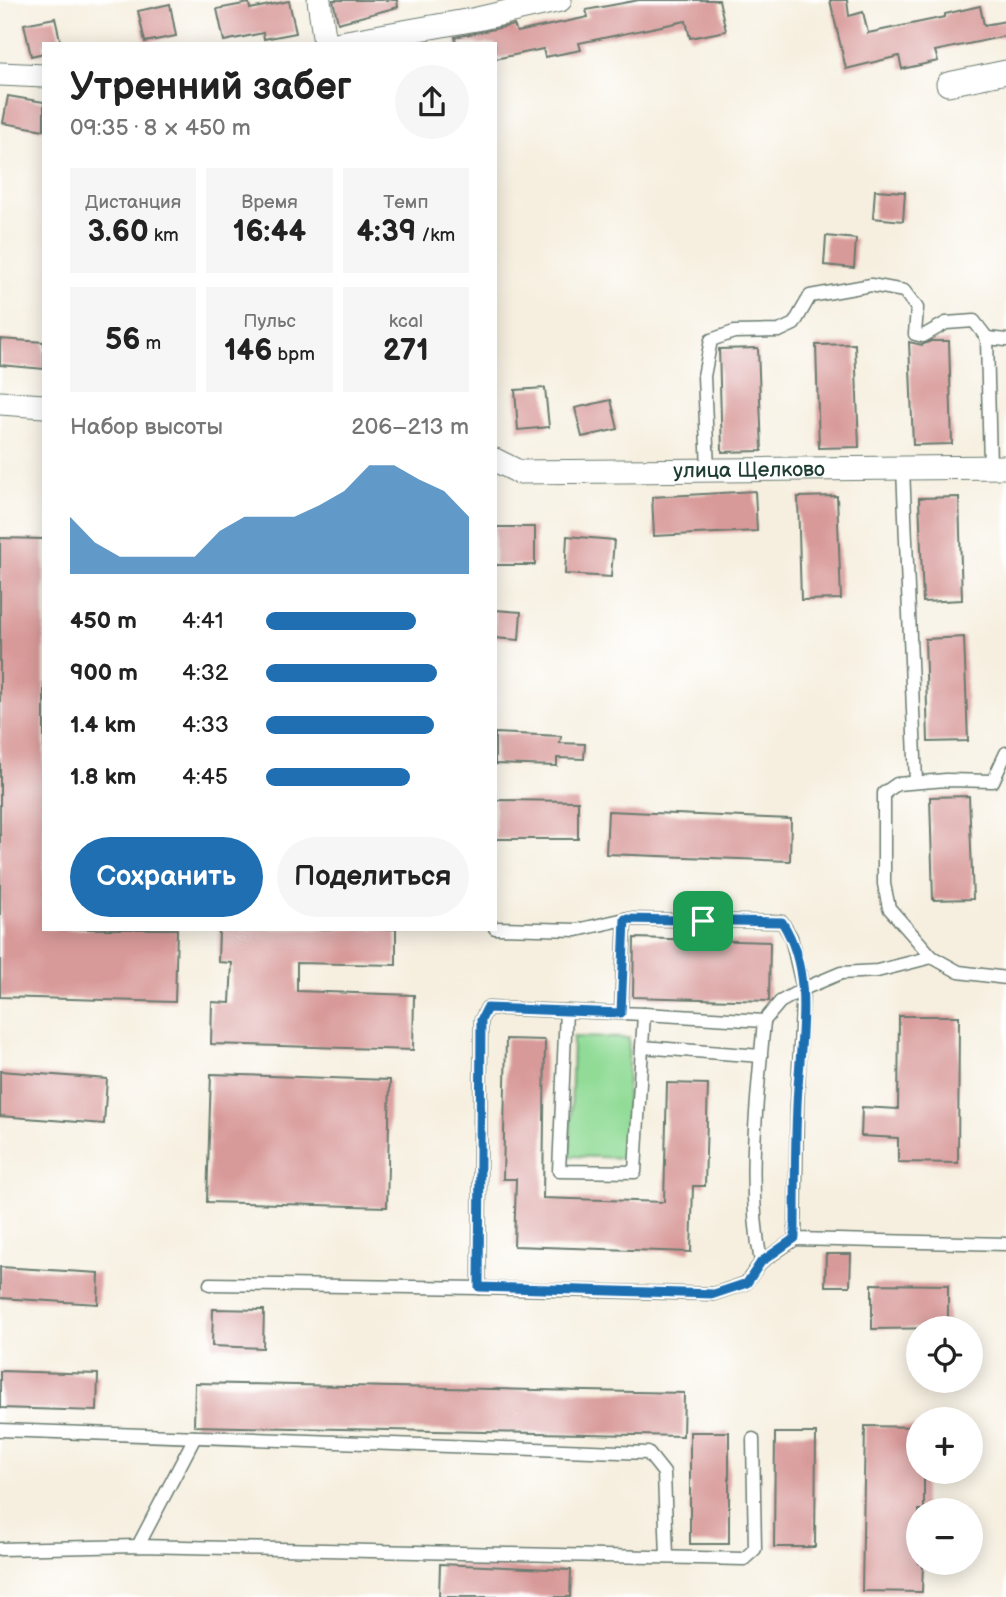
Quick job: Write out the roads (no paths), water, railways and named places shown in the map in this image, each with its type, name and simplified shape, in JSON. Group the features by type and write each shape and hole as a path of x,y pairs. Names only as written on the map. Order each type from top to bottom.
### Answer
{"street":[{"path":"319,0 325,42"},
{"path":"346,42 477,19 560,0"},
{"path":"948,84 1006,72"},
{"path":"0,74 42,76"},
{"path":"0,403 42,406"},
{"name":"улица Щелково","path":"497,461 519,472 998,467"}],"lane":[{"path":"708,470 705,376 711,340 734,332 779,331 794,324 810,296 871,285 904,291 918,308 915,334 923,336 946,323 974,321 987,338 998,467"},
{"path":"987,338 1006,340"},
{"path":"903,468 916,782"},
{"path":"1006,753 993,781 946,780 897,784 884,793 884,884 890,908 932,957 959,972 1006,978"},
{"path":"621,1013 625,919"},
{"path":"497,928 576,930 625,919 782,922 791,937 803,989 797,1105 795,1238"},
{"path":"761,1262 755,1228 755,1106 764,1021 780,1002 841,973 877,971 932,957"},
{"path":"479,1287 481,1020 487,1008 764,1021"},
{"path":"566,1011 559,1171 635,1172 644,1014"},
{"path":"642,1047 761,1056"},
{"path":"210,1284 479,1287 714,1294 747,1283 761,1262 795,1238 1006,1244"},
{"path":"0,1430 648,1453 664,1473 667,1558"},
{"path":"138,1546 195,1437"},
{"path":"0,1549 138,1546 744,1559 755,1549 753,1439"}]}
